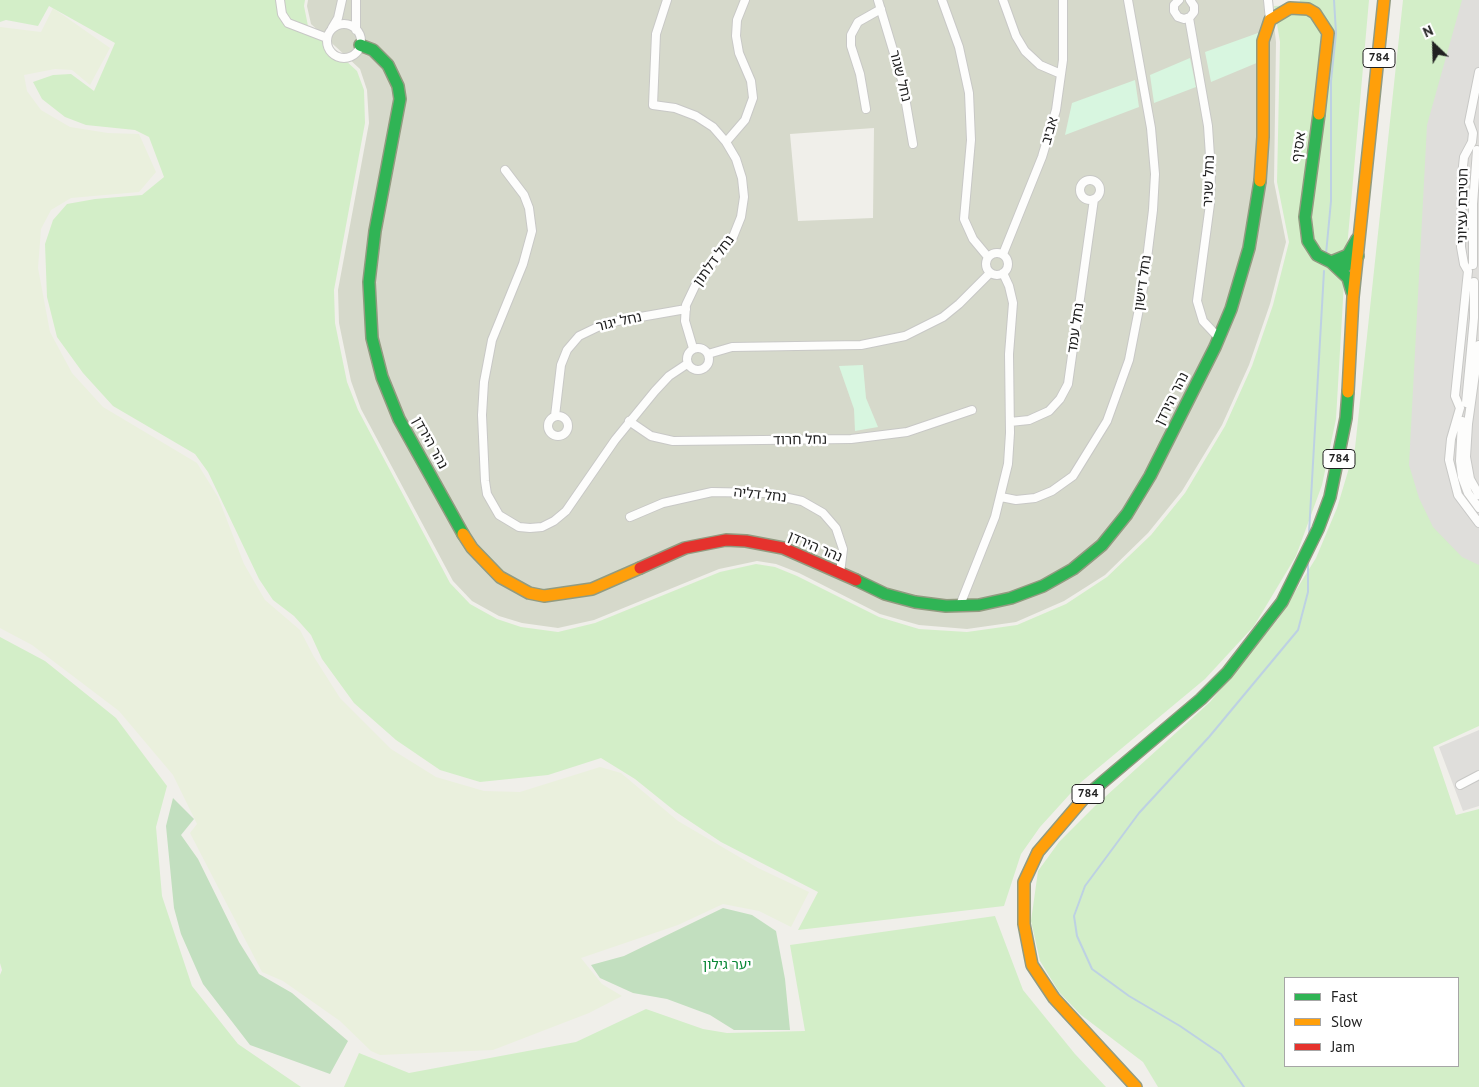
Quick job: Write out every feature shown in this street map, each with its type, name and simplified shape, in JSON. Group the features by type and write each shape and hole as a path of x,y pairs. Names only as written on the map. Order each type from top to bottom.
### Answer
{"street":[{"path":"280,0 282,14 288,23 327,38"},
{"path":"342,0 341,10 327,38 329,51 340,58 353,55 360,45 360,37 356,30 356,0"},
{"name":"נחל דלתון","path":"668,0 656,34 653,104 676,108 696,116 713,127 726,142 736,159 742,178 744,197 741,217 733,237 695,286 686,309 686,328 693,348"},
{"path":"726,142 746,120 753,98 751,82 739,53 736,36 737,20 745,0"},
{"name":"נחל שגור","path":"878,0 902,80 913,144"},
{"path":"942,0 959,47 969,94 971,140 964,219 973,239 988,257"},
{"path":"1003,0 1016,36 1025,52 1040,65 1061,74"},
{"name":"אביב","path":"1003,254 1047,142 1056,110 1064,34 1063,0"},
{"name":"נחל דישון","path":"1001,498 1016,500 1035,498 1052,491 1073,476 1107,421 1129,360 1144,283 1153,210 1154,174 1151,128 1128,0"},
{"path":"1178,0 1174,6 1176,14 1182,19 1188,18 1195,9 1190,0"},
{"path":"1268,0 1270,20"},
{"name":"784","path":"1136,1087 1054,998 1032,964 1024,924 1024,882 1038,852 1081,800 1201,700 1227,673 1282,602 1318,529 1330,497 1339,460 1349,386 1353,297 1385,4"},
{"name":"אסיף","path":"1270,20 1285,10 1300,7 1315,13 1328,33 1305,217 1306,232 1311,248 1323,259 1331,262 1348,278 1353,297"},
{"path":"866,109 860,74 851,46 851,35 858,22 881,10"},
{"name":"נחל שניר","path":"1188,18 1207,121 1211,171 1210,204 1197,301 1203,321 1219,338"},
{"name":"נהר הירדן","path":"360,45 373,50 388,65 398,86 400,99 370,265 370,318 376,357 399,419 459,528 486,565 514,586 537,594 560,596 592,589 685,548 706,543 746,541 783,548 885,594 915,602 979,605 1011,598 1043,586 1073,569 1102,545 1128,514 1150,476 1219,338 1244,268 1257,205 1263,137 1263,41 1270,20"},
{"path":"332,29 345,24 356,30"},
{"name":"חטיבת עציוני","path":"1479,72 1469,122 1476,131 1464,157 1461,202 1461,247 1463,260 1473,274 1455,396 1464,412 1468,469 1479,495"},
{"name":"חטיבת עציוני","path":"1472,142 1478,151 1473,204 1474,318 1460,461 1462,477 1468,492 1479,508"},
{"path":"505,170 524,195 529,208 532,231 527,253 492,340 484,382 482,415 485,482 492,505 499,515 519,527 542,527 554,521 566,511 578,496 629,421 662,383 687,364"},
{"name":"נחל עמד","path":"1010,422 1036,418 1049,410 1060,400 1068,384 1094,199"},
{"path":"1331,262 1348,255 1360,235"},
{"path":"994,253 1003,254 1008,264 1003,274 990,273 985,265 988,257 994,253"},
{"path":"1331,262 1346,266 1358,256"},
{"path":"708,354 732,347 861,345 905,336 943,317 990,273"},
{"path":"960,605 1001,498 1008,464 1010,422 1009,354 1013,303 1009,286 1003,274"},
{"name":"נחל יגור","path":"555,416 561,365 568,350 579,336 606,323 686,309"},
{"name":"חטיבת עציוני","path":"1479,345 1464,412 1449,448 1451,474 1463,505 1479,523"},
{"path":"693,348 702,348 708,354 709,363 702,369 694,370 687,364 687,355 693,348"},
{"name":"נחל חרוד","path":"629,421 651,436 673,441 851,439 907,432 972,410"},
{"name":"נחל דליה","path":"630,517 663,503 712,492 765,493 802,501 823,513 839,534 844,549 840,573"},
{"path":"1460,785 1479,775"}],"shaded area":[{"path":"308,0 1271,0 1276,42 1274,182 1286,242 1270,304 1249,365 1222,425 1182,491 1148,533 1105,575 1064,601 1016,622 967,629 919,625 880,614 799,573 776,564 757,561 719,569 594,620 558,628 522,623 499,616 472,601 453,581 361,409 351,381 339,323 338,290 369,123 367,90 360,69 311,24 307,6","holes":["874,128 873,218 798,221 790,134"]},
{"path":"1423,0 1479,0 1479,569 1465,564 1424,525 1403,483"},
{"path":"1479,730 1479,806 1463,811 1439,747"}],"green space":[{"path":"0,0 305,0 304,6 308,26 357,71 364,90 365,123 334,290 335,323 347,382 358,410 450,583 470,604 497,619 521,627 558,632 595,623 720,572 756,564 775,567 797,576 879,617 919,629 967,632 1017,625 1066,604 1107,577 1151,535 1185,493 1225,426 1252,366 1273,305 1289,242 1277,182 1280,42 1274,6 1299,5 1300,0 1369,0 1344,282 1336,419 1322,485 1296,556 1254,626 1205,679 1080,783 1040,827 1021,854 1004,906 798,930 818,892 721,842 676,812 635,779 601,758 548,775 480,782 440,770 396,740 354,703 322,659 311,635 294,616 273,600 259,579 208,472 195,454 113,406 83,373 57,337 47,297 45,244 53,220 67,204 95,199 142,195 164,177 149,137 135,130 86,125 65,117 42,99 33,82 53,75 71,74 94,91 115,43 49,6 38,26 6,20 0,22"},
{"path":"1403,0 1462,0 1427,125 1409,465 1419,498 1433,527 1462,557 1479,565 1479,726 1433,747 1456,815 1479,809 1479,1087 1158,1087 1143,1062 1081,1015 1059,992 1040,961 1031,921 1038,871 1059,842 1095,806 1210,702 1278,619 1316,558 1337,508 1355,448"},
{"path":"53,8 110,48 90,85 72,70 55,69 24,75 27,91 41,110 70,127 108,133 139,134 156,172 139,192 71,198 51,210 41,229 38,268 50,332 72,373 103,407 197,463 218,497 244,564 265,600 300,630 314,657 340,698 391,749 436,777 484,791 520,792 600,767 621,773 678,821 758,868 809,892 791,927 759,911 723,904 678,925 581,958 602,984 622,996 589,1013 493,1050 380,1055 371,1051 340,1021 283,981 262,972 190,833 197,824 173,775 119,711 32,645 0,628 0,27 41,32"},
{"path":"1258,33 1259,62 1211,82 1205,52"},
{"path":"1190,58 1196,87 1154,103 1150,75"},
{"path":"1135,80 1139,107 1065,135 1072,103"},
{"path":"863,365 866,398 878,427 855,431 854,409 839,366"},
{"path":"0,637 45,661 116,718 167,786 156,827 162,896 192,986 238,1044 301,1087 0,1087 0,975 2,970 0,963"},
{"path":"173,798 194,819 181,835 198,859 239,942 259,974 292,993 348,1041 330,1074 250,1045 203,984 181,934 174,908 166,826"},
{"name":"יער גילון","path":"723,908 752,915 776,931 785,979 790,1030 734,1030 710,1015 667,999 633,993 600,978 591,965 624,956"},
{"path":"995,916 1023,990 1075,1054 1106,1087 344,1087 359,1053 409,1073 576,1042 646,1009 703,1029 727,1033 805,1031 790,945"}],"waterway":[{"path":"1326,254 1331,201 1331,81 1336,33 1334,0"},
{"path":"1309,533 1324,271"},
{"path":"1244,1087 1221,1054 1180,1026 1129,996 1092,969 1077,936 1074,916 1085,886 1139,813 1209,737 1298,630 1308,592 1308,562"}],"traffic: fast":[{"path":"360,45 373,50 388,65 398,86 400,99 375,231 369,282 372,338 382,377 399,419 463,534"},
{"path":"1319,114 1305,217 1308,241 1317,255 1331,262 1346,266 1358,256"},
{"path":"856,580 885,594 915,602 946,606 979,605 1011,598 1043,586 1073,569 1102,545 1127,514 1150,476 1215,347 1231,309 1249,248 1260,181"},
{"path":"1331,262 1348,255 1357,239"},
{"path":"1331,262 1348,278 1352,292"},
{"path":"1085,797 1201,699 1227,673 1282,602 1318,529 1330,497 1346,418 1348,392"}],"traffic: slow":[{"path":"1348,392 1353,297 1384,0"},
{"path":"1260,181 1263,137 1263,41 1270,20 1290,8 1308,9 1315,13 1328,33 1319,114"},
{"path":"463,534 472,548 500,577 529,593 544,596 592,589 640,568"},
{"path":"1085,797 1038,852 1024,882 1024,924 1032,965 1054,998 1136,1087"}],"traffic: jam":[{"path":"640,568 685,548 726,540 746,541 783,548 856,580"}]}
